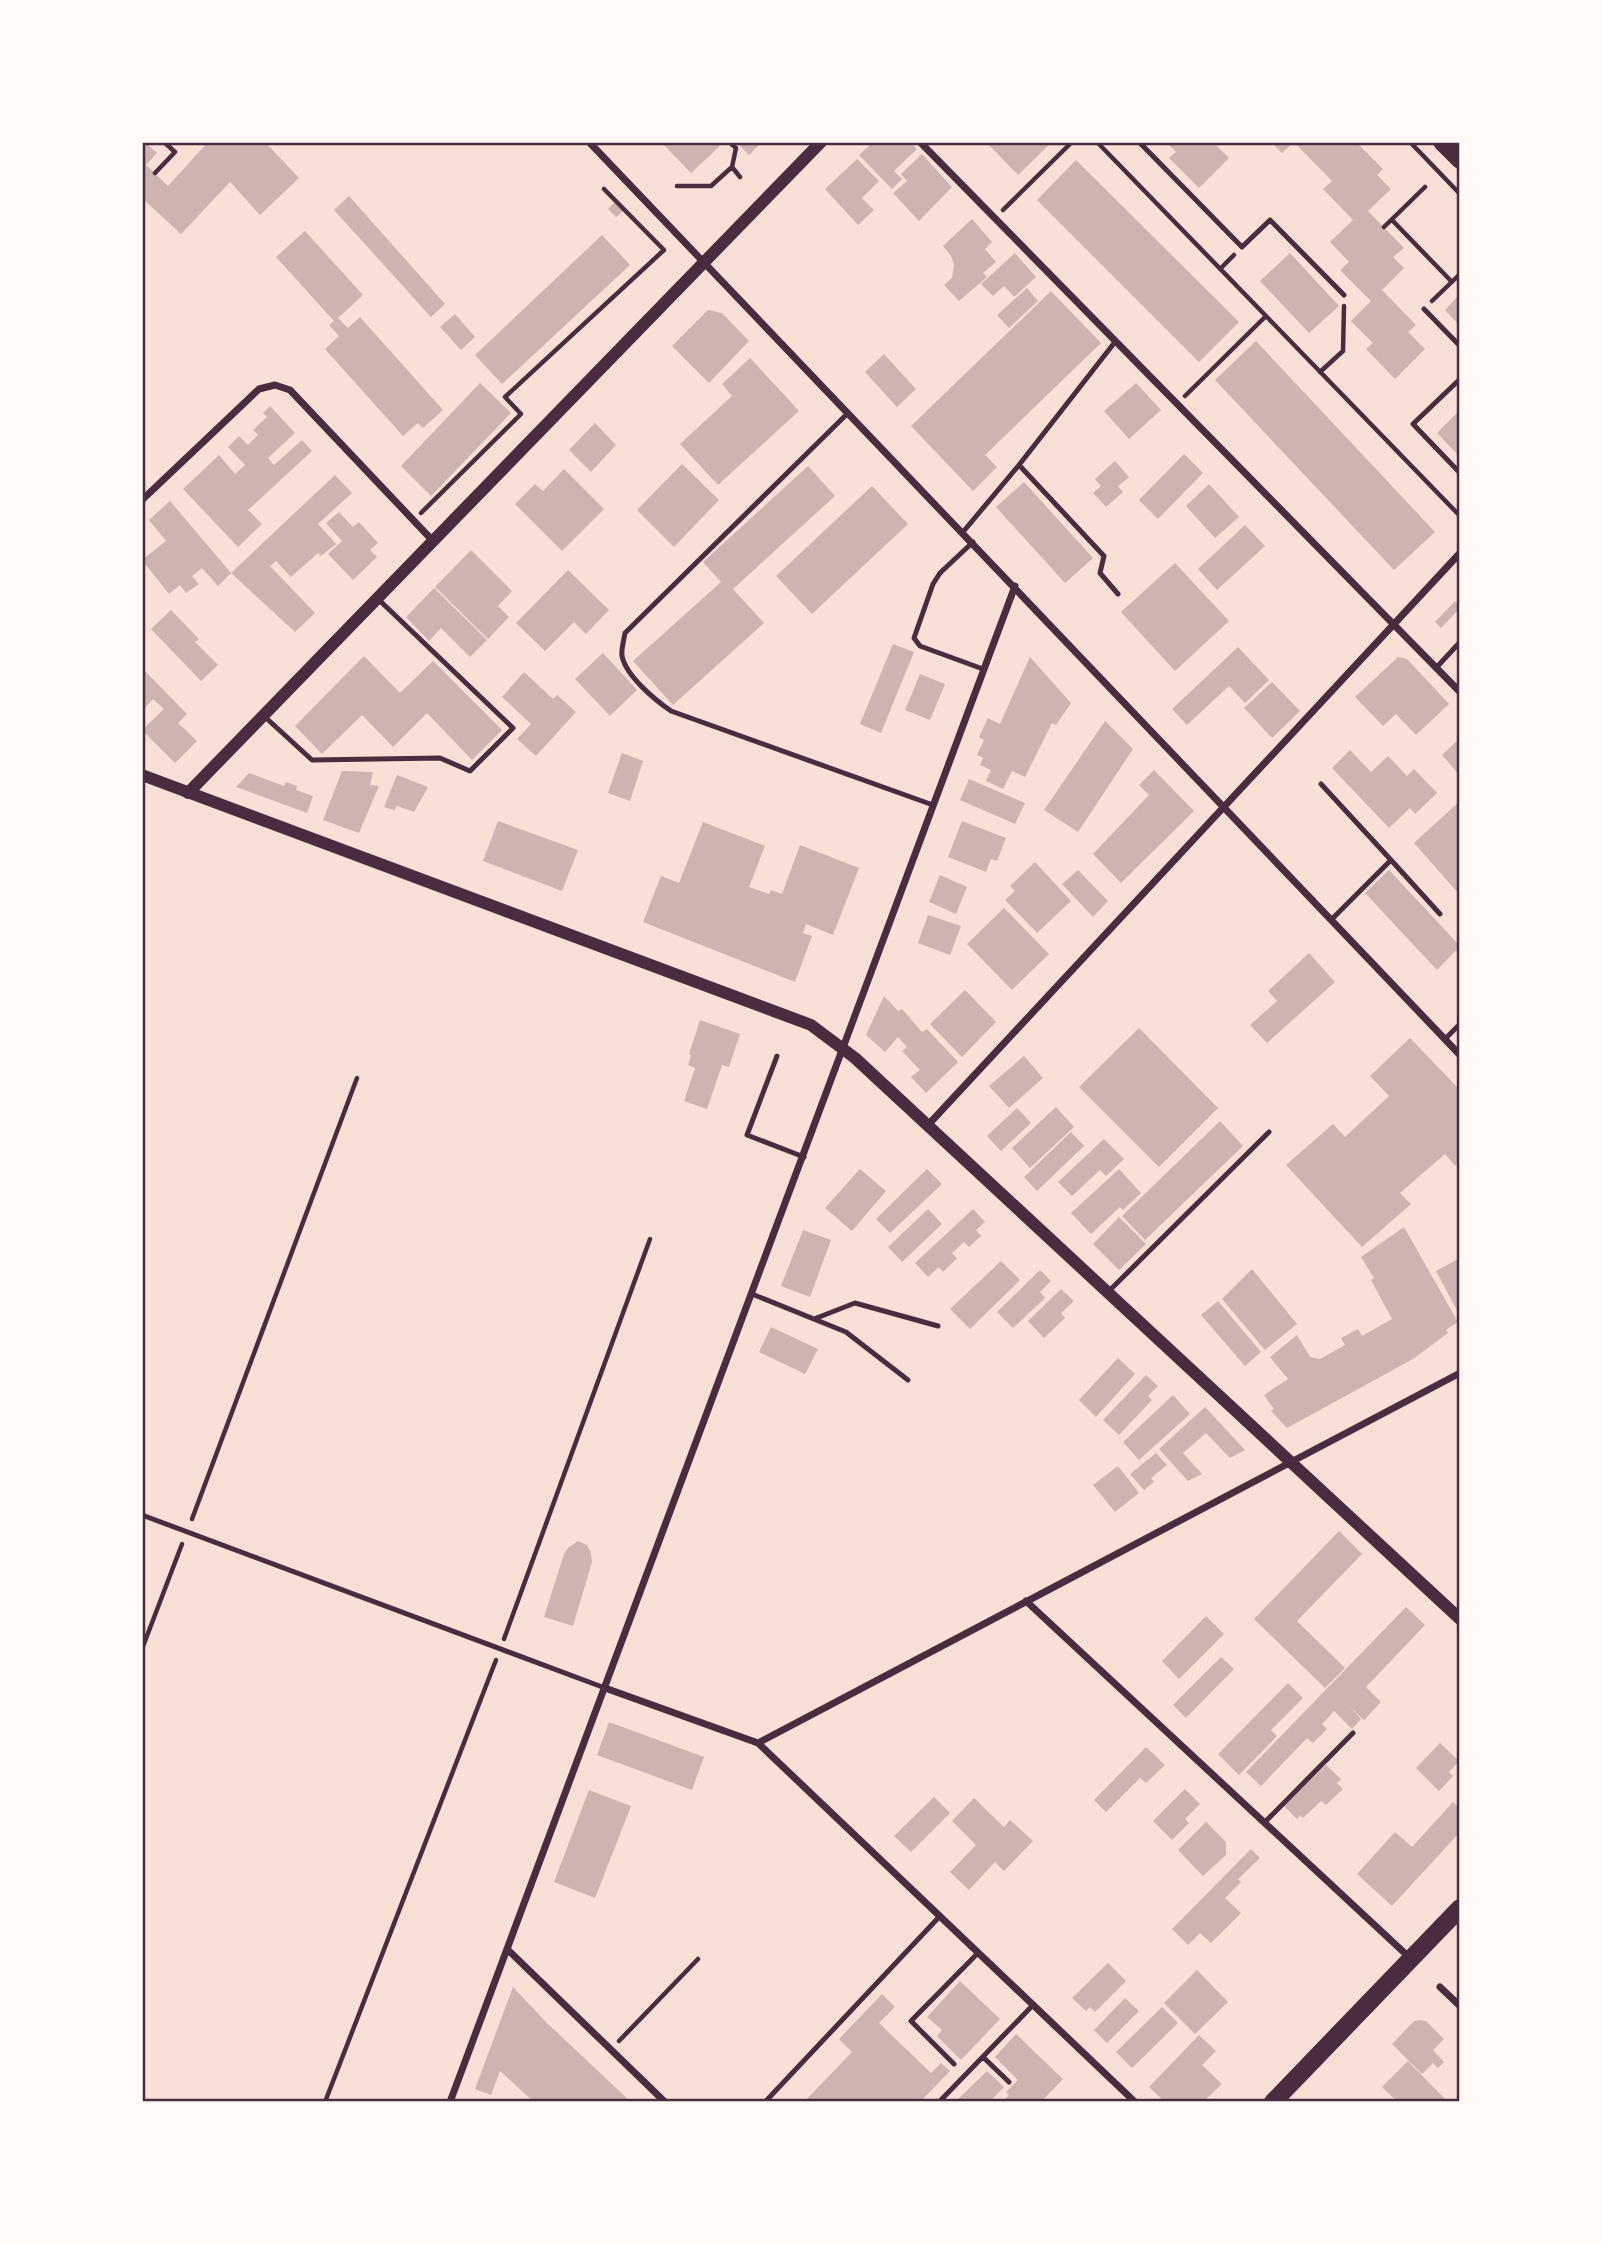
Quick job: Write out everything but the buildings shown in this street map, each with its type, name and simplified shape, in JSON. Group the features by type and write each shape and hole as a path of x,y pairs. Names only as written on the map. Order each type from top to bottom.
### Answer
{"main road":[{"path":"1441,142 1460,160"},
{"path":"1273,2102 1460,1908"}],"street":[{"path":"589,142 1460,1055"},
{"path":"188,793 821,142"},
{"path":"920,142 1460,692"},
{"path":"142,500 259,389 275,385 290,390 433,541"},
{"path":"928,1125 1460,553"},
{"path":"450,2102 804,1157 1014,586"},
{"path":"142,775 811,1025 844,1048 1460,1619"},
{"path":"758,1743 1460,1373"},
{"path":"1026,1601 1411,1959"},
{"path":"605,1688 758,1743 1135,2102"},
{"path":"507,1949 665,2102"},
{"path":"1440,1987 1460,2006"}],"lane":[{"path":"1139,142 1242,247 1270,220 1344,295"},
{"path":"1424,309 1460,346"},
{"path":"963,532 1115,342"},
{"path":"1460,379 1413,424 1460,473"},
{"path":"848,413 625,633 622,655 628,670 654,699 671,710 933,805"},
{"path":"1018,465 1104,556 1100,573 1118,594"},
{"path":"973,542 940,573 933,584 914,638 920,646 983,669"},
{"path":"264,715 312,760 440,758 470,771 513,728 377,598"},
{"path":"1436,668 1460,642"},
{"path":"1321,784 1440,914"},
{"path":"1331,920 1391,860"},
{"path":"1445,1039 1460,1024"},
{"path":"777,1056 747,1135 804,1157"},
{"path":"1108,1292 1269,1132"},
{"path":"752,1294 846,1332 908,1380"},
{"path":"814,1320 855,1303 938,1326"},
{"path":"142,1515 605,1688"},
{"path":"1264,1823 1353,1732"},
{"path":"765,2102 940,1916"},
{"path":"954,2064 911,2021 978,1953"},
{"path":"939,2102 1033,2005"},
{"path":"983,2057 1009,2082"}],"path":[{"path":"155,173 175,152 164,142"},
{"path":"677,186 711,186 732,167 736,148 729,142"},
{"path":"994,218 1072,142"},
{"path":"1097,142 1460,516"},
{"path":"1410,142 1460,194"},
{"path":"732,167 740,177"},
{"path":"1384,227 1425,187"},
{"path":"413,520 521,414 505,397 664,250 604,189"},
{"path":"1392,220 1452,282"},
{"path":"1424,309 1460,274"},
{"path":"1320,372 1343,351 1344,295"},
{"path":"1176,404 1266,316"},
{"path":"142,1650 357,1078"},
{"path":"325,2102 500,1649 650,1239"},
{"path":"610,2050 698,1959"}]}
